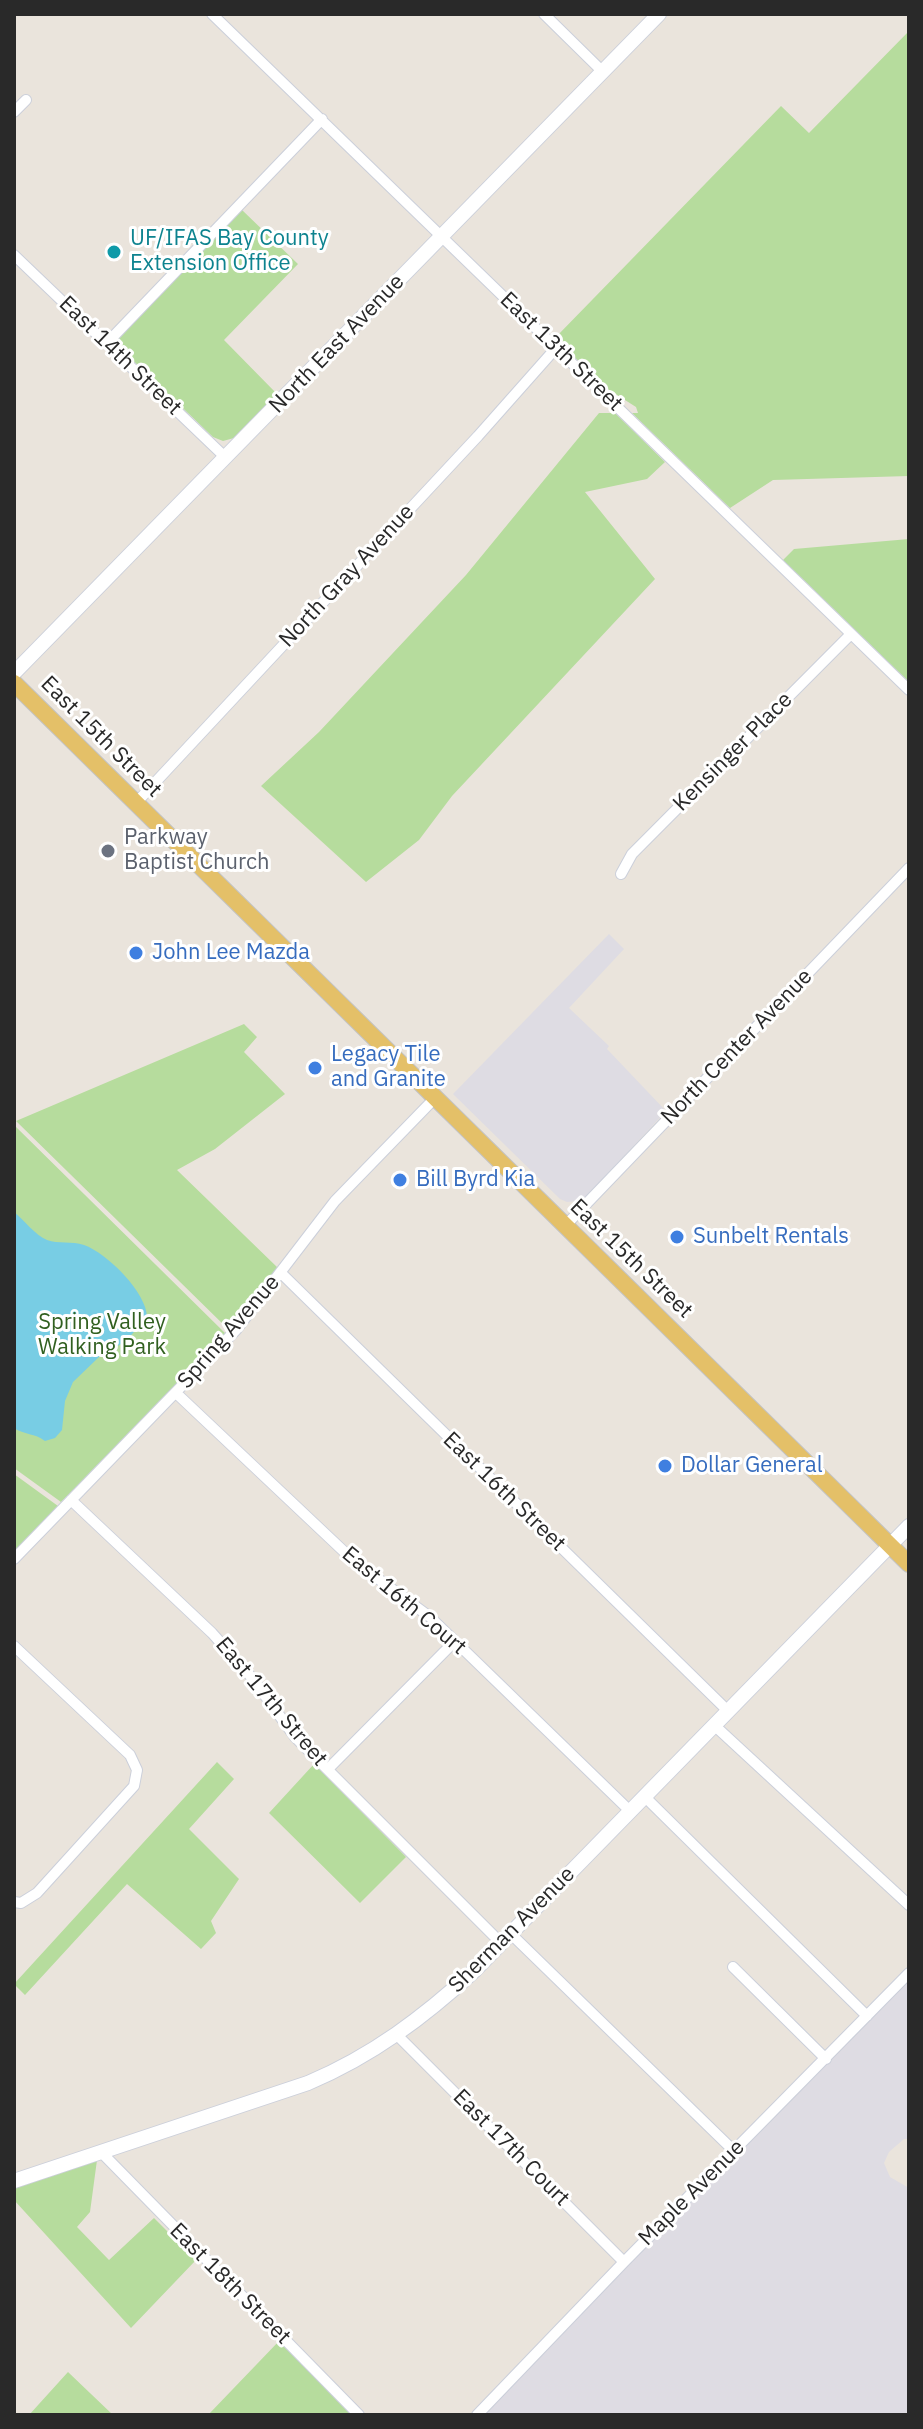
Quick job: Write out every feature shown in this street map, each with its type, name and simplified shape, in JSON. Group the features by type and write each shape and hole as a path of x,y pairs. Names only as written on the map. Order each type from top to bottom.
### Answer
{"main road":[{"name":"East 15th Street","path":"14,683 909,1564"}],"street":[{"name":"East 13th Street","path":"212,14 909,690"},
{"path":"544,14 603,72"},
{"name":"North East Avenue","path":"14,673 659,14"},
{"path":"14,112 26,100"},
{"path":"107,343 322,119"},
{"name":"East 14th Street","path":"14,255 225,457"},
{"name":"North Gray Avenue","path":"136,803 556,348"},
{"name":"Kensinger Place","path":"621,874 632,854 851,634"},
{"name":"North Center Avenue","path":"565,1226 909,868"},
{"name":"Spring Avenue","path":"14,1559 236,1330 335,1201 435,1098"},
{"name":"East 16th Street","path":"281,1273 728,1711"},
{"name":"East 16th Court","path":"176,1393 354,1561 430,1617 630,1811"},
{"name":"East 17th Street","path":"71,1500 212,1633 253,1679 295,1737 734,2151"},
{"name":"Sherman Avenue","path":"14,2181 308,2083 350,2064 397,2035 455,1988 506,1938 909,1526"},
{"path":"328,1769 455,1641"},
{"path":"14,1646 130,1755 137,1770 134,1786 37,1893 21,1903 14,1902"},
{"path":"714,1725 909,1905"},
{"path":"644,1796 867,2016"},
{"path":"733,1967 826,2059"},
{"name":"Maple Avenue","path":"477,2415 909,1973"},
{"name":"East 17th Court","path":"397,2035 624,2262"},
{"name":"East 18th Street","path":"101,2152 359,2415"}],"shaded area":[{"path":"609,934 624,949 569,1008 609,1046 607,1049 666,1111 586,1197 567,1202 560,1199 453,1094"},
{"path":"909,1979 909,2139 904,2139 889,2152 884,2163 890,2177 909,2188 909,2415 481,2415"}],"green space":[{"path":"909,31 909,476 773,480 730,508 632,413 638,413 636,407 606,388 555,338 781,106 809,133"},
{"path":"242,210 298,264 224,340 277,394 234,438 223,441 213,437 116,341"},
{"path":"599,413 615,413 665,462 647,479 585,492 655,579 452,796 419,840 366,882 261,786 319,732 466,575"},
{"path":"909,539 909,682 783,560 794,549"},
{"path":"244,1024 257,1037 244,1052 285,1094 215,1149 177,1170 278,1268 229,1330 16,1121"},
{"name":"Spring Valley Walking Park","path":"14,1125 226,1334 61,1502 14,1468"},
{"path":"14,1474 58,1506 14,1552"},
{"path":"217,1762 234,1779 189,1829 239,1879 211,1921 216,1933 201,1949 127,1884 25,1995 14,1984"},
{"path":"314,1764 406,1857 360,1903 269,1813"},
{"path":"97,2160 90,2212 77,2227 109,2260 154,2218 196,2260 131,2328 14,2200 14,2188"},
{"path":"280,2340 353,2415 208,2415"},
{"path":"68,2372 113,2415 29,2415"}],"water":[{"path":"14,1212 47,1240 84,1245 104,1256 133,1286 147,1317 126,1341 99,1357 73,1382 65,1401 62,1430 55,1438 45,1441 14,1428"}],"place":[{"name":"UF/IFAS Bay County Extension Office","path":"114,252"},
{"name":"Parkway Baptist Church","path":"108,851"},
{"name":"John Lee Mazda","path":"136,953"},
{"name":"Legacy Tile and Granite","path":"315,1068"},
{"name":"Bill Byrd Kia","path":"400,1180"},
{"name":"Sunbelt Rentals","path":"677,1237"},
{"name":"Dollar General","path":"665,1466"}]}
